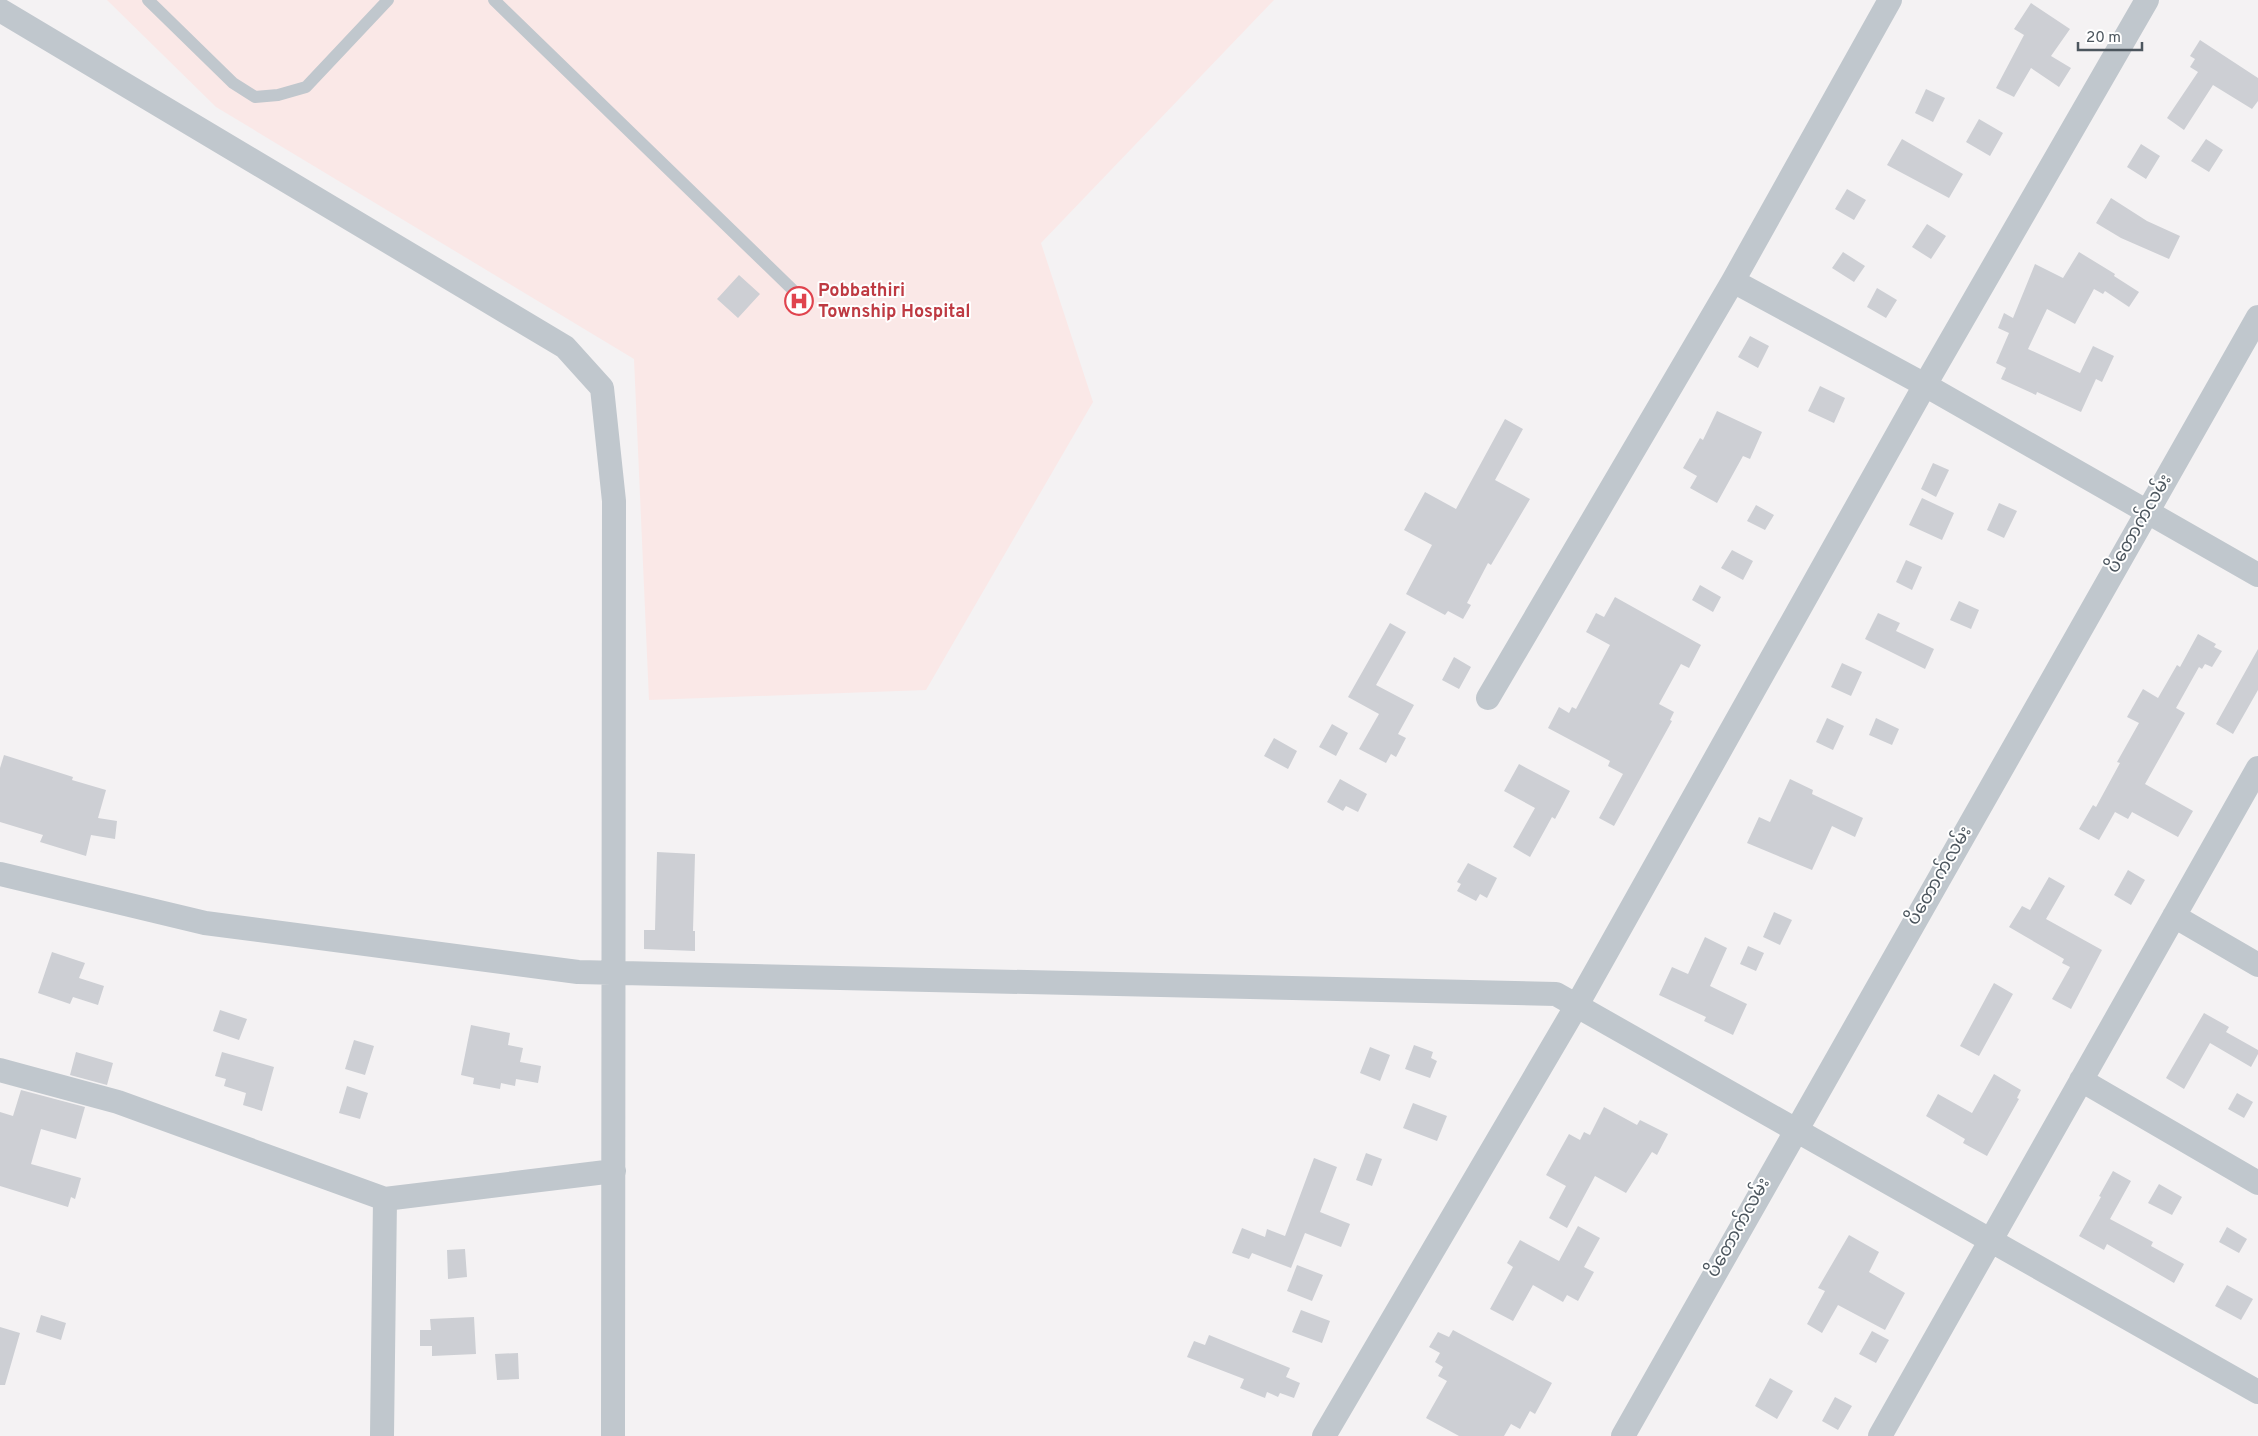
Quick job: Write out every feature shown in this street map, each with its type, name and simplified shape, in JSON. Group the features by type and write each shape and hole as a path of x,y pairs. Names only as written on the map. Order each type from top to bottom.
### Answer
{"street":[{"path":"1488,698 1733,282 1890,0"},
{"path":"1324,1436 1577,1005 1925,385 2146,0"},
{"path":"0,10 565,347 602,388 614,501 613,1436"},
{"path":"1733,282 1925,385 2148,510 2258,575"},
{"name":"ပိတောက်လမ်း","path":"1622,1436 2258,317"},
{"path":"1880,1436 2258,768"},
{"path":"0,875 205,923 578,972 1556,994 2258,1392"},
{"path":"2174,916 2258,965"},
{"path":"0,1070 118,1102 385,1199 614,1170"},
{"path":"2081,1080 2258,1183"},
{"path":"382,1436 385,1199"}],"lane":[{"path":"148,0 233,83 255,97 278,95 306,87 388,0"},
{"path":"494,0 796,293"}],"shaded area":[{"name":"Pobbathiri Township Hospital","path":"107,0 1274,0 1041,243 1093,402 926,690 649,700 634,359 216,107"}],"building":[{"path":"2031,3 2070,29 2051,56 2071,68 2059,87 2031,68 2014,97 1996,88 2024,35 2014,29"},
{"path":"2200,40 2258,78 2258,101 2252,109 2213,85 2184,130 2167,118 2198,72 2190,67 2195,59 2190,56"},
{"path":"1926,89 1945,98 1933,122 1915,113"},
{"path":"1979,119 2003,133 1990,156 1966,142"},
{"path":"1902,139 1963,174 1949,198 1887,165"},
{"path":"2206,139 2223,150 2209,172 2191,161"},
{"path":"2141,144 2160,156 2146,179 2127,167"},
{"path":"1847,189 1866,200 1854,220 1835,209"},
{"path":"2111,198 2147,221 2180,236 2169,259 2121,238 2096,223"},
{"path":"1927,224 1946,236 1931,259 1912,247"},
{"path":"1843,252 1865,266 1854,282 1832,268"},
{"path":"2079,252 2115,274 2114,276 2139,292 2129,307 2105,291 2103,294 2094,289 2075,324 2047,309 2028,349 2080,373 2093,346 2114,356 2102,382 2096,379 2081,412 2037,392 2036,395 2001,379 2006,368 1996,363 2009,333 1998,328 2004,313 2013,318 2035,264 2063,278"},
{"path":"739,275 760,294 738,318 717,299"},
{"path":"1877,288 1897,300 1886,318 1867,307"},
{"path":"1750,336 1769,346 1758,368 1738,357"},
{"path":"1820,386 1845,398 1834,423 1808,411"},
{"path":"1717,411 1762,432 1750,459 1743,456 1717,503 1690,488 1697,476 1683,468 1700,438 1703,440"},
{"path":"1505,419 1523,429 1495,480 1530,499 1491,565 1488,563 1467,603 1471,605 1463,619 1448,611 1445,615 1406,594 1432,545 1404,530 1425,492 1456,509"},
{"path":"1933,463 1949,470 1936,497 1921,489"},
{"path":"1922,498 1954,513 1942,540 1909,525"},
{"path":"1999,503 2017,511 2004,538 1987,530"},
{"path":"1756,505 1774,515 1765,530 1747,521"},
{"path":"1732,550 1753,561 1743,580 1721,568"},
{"path":"1906,560 1922,567 1912,590 1896,582"},
{"path":"1700,585 1721,597 1713,612 1692,600"},
{"path":"1615,597 1701,645 1689,668 1681,664 1659,704 1674,712 1670,720 1672,721 1614,826 1599,818 1623,774 1608,766 1610,761 1548,728 1559,707 1569,713 1572,707 1576,709 1610,645 1586,632 1596,613 1604,617"},
{"path":"1959,601 1979,610 1971,629 1950,620"},
{"path":"1878,613 1900,623 1896,631 1934,649 1925,669 1865,639"},
{"path":"1390,623 1406,632 1376,685 1414,705 1398,734 1406,738 1396,757 1391,754 1386,763 1359,749 1379,714 1348,697"},
{"path":"2198,634 2216,644 2214,647 2222,651 2212,667 2205,664 2202,669 2199,667 2176,708 2185,713 2145,784 2193,811 2178,837 2132,812 2128,819 2115,812 2099,840 2079,829 2093,805 2096,807 2120,763 2117,762 2139,723 2127,717 2143,689 2158,698 2177,665 2180,667"},
{"path":"2258,649 2258,690 2233,734 2216,724"},
{"path":"1454,657 1471,667 1459,689 1442,680"},
{"path":"1842,663 1862,672 1851,696 1831,687"},
{"path":"1827,718 1844,726 1833,750 1816,742"},
{"path":"1876,718 1899,729 1892,745 1869,735"},
{"path":"1332,724 1348,733 1336,756 1319,747"},
{"path":"1274,738 1297,751 1288,769 1264,756"},
{"path":"4,755 73,777 72,780 106,790 98,818 117,821 115,839 91,835 86,856 40,842 43,835 0,822 0,768"},
{"path":"1519,764 1570,791 1555,819 1552,817 1530,857 1513,847 1535,808 1504,791"},
{"path":"1340,779 1367,794 1358,812 1346,806 1343,811 1327,802"},
{"path":"1790,779 1813,790 1812,794 1863,818 1855,837 1832,826 1812,870 1747,843 1759,817 1770,822"},
{"path":"657,852 695,854 693,931 695,931 695,951 644,949 644,930 655,930"},
{"path":"1468,863 1497,878 1487,898 1480,894 1476,901 1457,891 1461,884 1457,882"},
{"path":"2128,870 2145,880 2131,905 2114,895"},
{"path":"2049,877 2065,886 2046,919 2102,950 2071,1009 2052,999 2070,967 2062,963 2064,959 2009,927 2022,906 2030,910"},
{"path":"1774,912 1792,920 1780,945 1763,937"},
{"path":"1705,937 1727,948 1710,986 1747,1004 1733,1035 1704,1021 1706,1017 1659,995 1672,967 1688,974"},
{"path":"1748,946 1764,953 1756,971 1740,964"},
{"path":"52,952 85,963 79,978 104,986 98,1005 73,997 70,1004 38,993"},
{"path":"1994,983 2013,994 1979,1056 1960,1046"},
{"path":"220,1010 247,1019 239,1040 213,1031"},
{"path":"2204,1013 2229,1027 2226,1032 2258,1050 2258,1054 2251,1067 2210,1043 2184,1089 2166,1078"},
{"path":"471,1025 510,1033 508,1045 523,1048 520,1062 541,1066 538,1083 516,1079 515,1086 501,1083 500,1089 473,1084 474,1078 461,1075"},
{"path":"354,1040 374,1046 365,1075 345,1069"},
{"path":"1414,1045 1433,1052 1431,1058 1437,1061 1430,1078 1405,1069"},
{"path":"1370,1047 1390,1055 1380,1081 1360,1073"},
{"path":"76,1052 113,1063 107,1085 70,1075"},
{"path":"222,1052 274,1067 262,1111 243,1105 246,1093 224,1086 226,1079 215,1076"},
{"path":"1994,1074 2021,1090 2017,1098 2019,1099 1987,1156 1963,1143 1965,1139 1926,1116 1938,1094 1972,1113"},
{"path":"347,1086 368,1093 360,1119 339,1113"},
{"path":"21,1090 85,1107 76,1139 41,1129 31,1164 81,1178 75,1199 71,1197 68,1207 0,1186 0,1112 13,1116"},
{"path":"2237,1093 2253,1102 2244,1118 2228,1109"},
{"path":"1413,1103 1447,1116 1437,1141 1403,1128"},
{"path":"1604,1107 1637,1125 1640,1120 1668,1134 1657,1155 1652,1152 1626,1193 1595,1176 1567,1228 1549,1218 1566,1186 1546,1175 1569,1134 1580,1140 1584,1132 1590,1135"},
{"path":"1366,1153 1382,1159 1372,1186 1356,1180"},
{"path":"1314,1158 1337,1167 1320,1212 1350,1224 1341,1247 1305,1233 1291,1268 1252,1253 1249,1259 1232,1253 1242,1228 1265,1237 1267,1229 1285,1236"},
{"path":"2113,1171 2131,1181 2110,1219 2153,1242 2151,1246 2184,1264 2174,1283 2107,1244 2104,1250 2079,1236"},
{"path":"2159,1184 2182,1197 2172,1215 2148,1203"},
{"path":"1578,1226 1600,1238 1584,1267 1594,1272 1578,1301 1567,1295 1563,1302 1533,1285 1513,1321 1490,1309 1513,1267 1507,1263 1520,1240 1559,1261"},
{"path":"2227,1227 2247,1239 2239,1253 2219,1242"},
{"path":"1849,1235 1879,1252 1869,1272 1905,1293 1885,1330 1838,1305 1822,1333 1807,1324 1825,1291 1818,1288"},
{"path":"465,1249 467,1277 448,1279 447,1250"},
{"path":"1297,1265 1323,1275 1312,1301 1287,1291"},
{"path":"2227,1285 2253,1299 2241,1320 2215,1306"},
{"path":"1301,1310 1330,1321 1322,1343 1292,1332"},
{"path":"41,1315 66,1323 61,1340 36,1332"},
{"path":"474,1317 476,1354 432,1356 432,1346 420,1346 420,1330 431,1330 430,1319"},
{"path":"0,1327 20,1333 5,1385 0,1385"},
{"path":"1453,1330 1552,1383 1535,1414 1530,1411 1520,1429 1511,1424 1504,1436 1459,1436 1426,1418 1447,1381 1438,1376 1443,1367 1435,1362 1440,1353 1429,1347 1438,1332 1449,1337"},
{"path":"1872,1331 1889,1340 1876,1363 1859,1354"},
{"path":"1209,1335 1290,1368 1286,1377 1300,1383 1294,1398 1280,1393 1278,1397 1267,1392 1265,1398 1240,1388 1244,1379 1187,1357 1194,1341 1205,1345"},
{"path":"518,1353 519,1379 497,1380 495,1354"},
{"path":"1770,1378 1793,1391 1777,1419 1755,1406"},
{"path":"1835,1397 1852,1406 1838,1430 1822,1421"}],"place":[{"name":"Pobbathiri Township Hospital","path":"799,301"}]}
